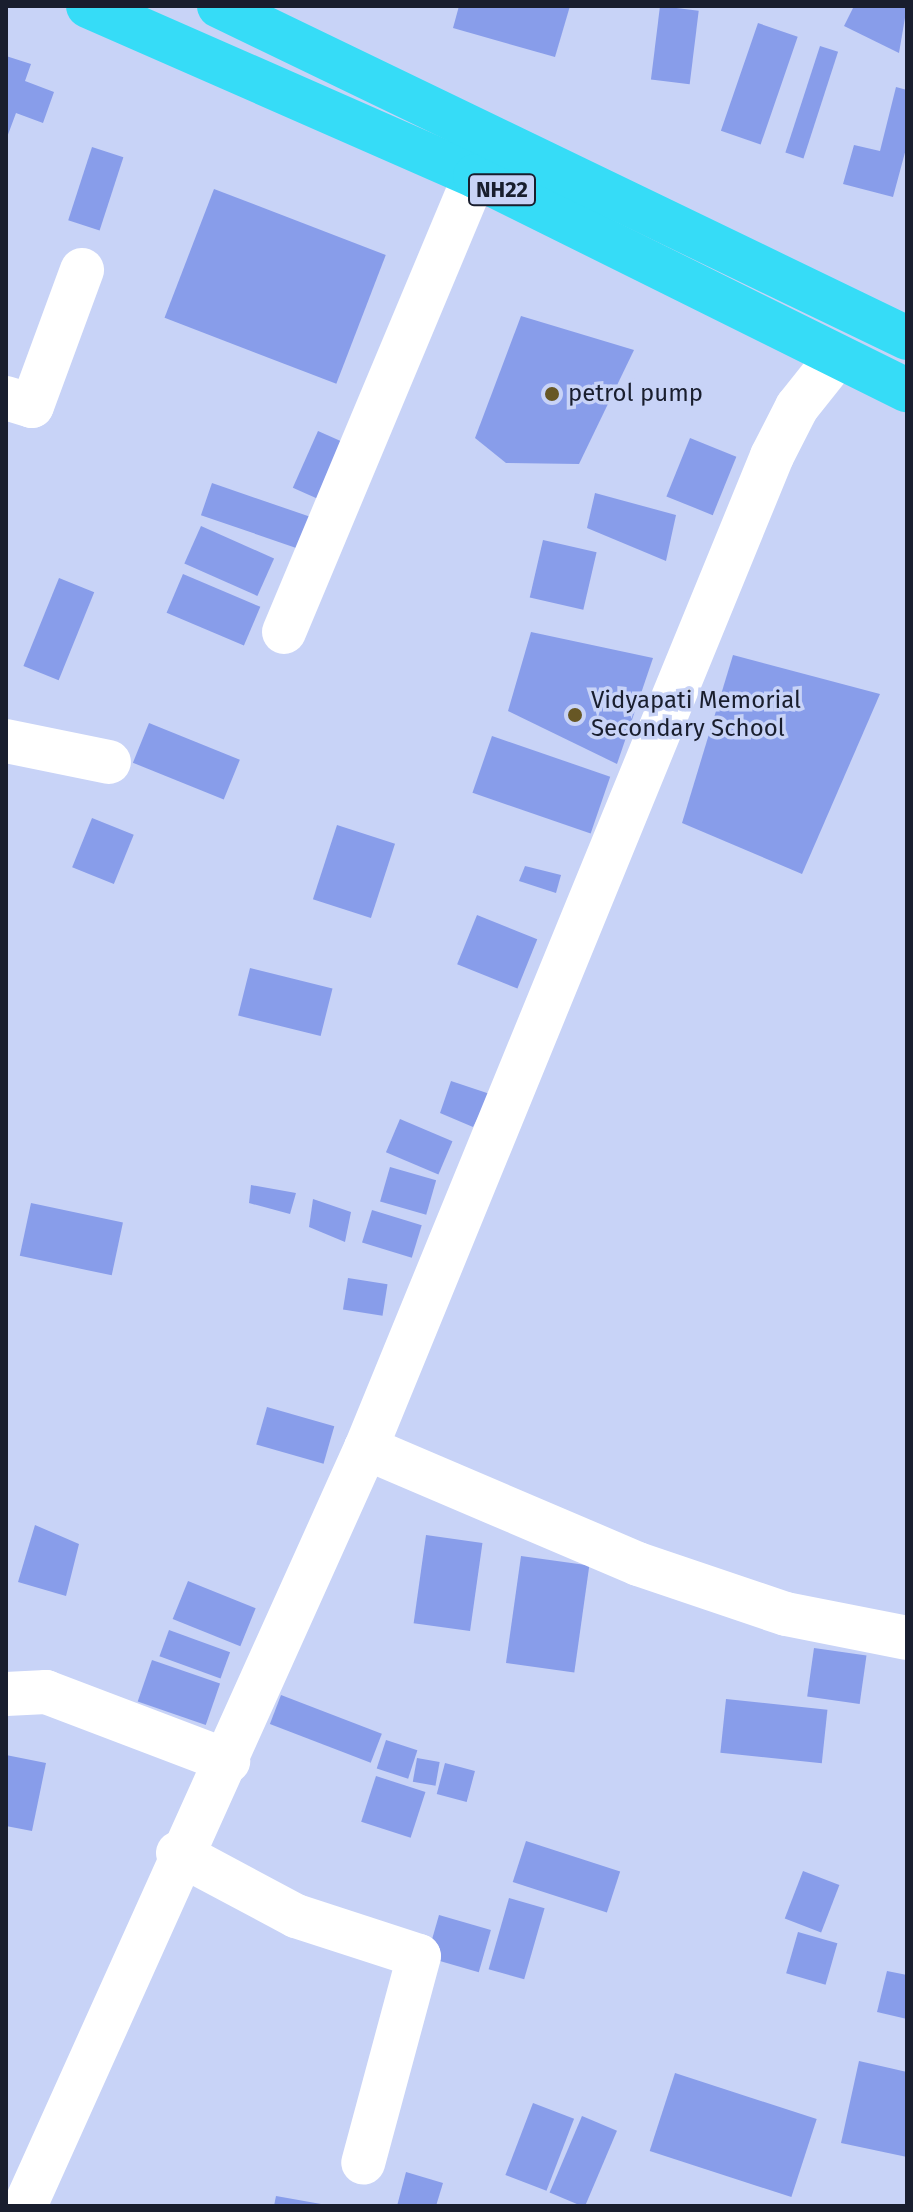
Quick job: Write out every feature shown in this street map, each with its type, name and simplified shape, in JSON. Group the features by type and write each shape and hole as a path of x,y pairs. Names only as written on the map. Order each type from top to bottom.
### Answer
{"highway":[{"name":"NH22","path":"88,6 475,176 836,358 907,390"},
{"name":"NH22","path":"219,6 907,338"}],"street":[{"path":"284,632 475,176"},
{"path":"6,398 32,406 82,270"},
{"path":"25,2206 178,1853 228,1761 366,1448 772,456 797,407 836,358"},
{"path":"6,741 109,762"},
{"path":"366,1448 638,1564 786,1614 907,1638"},
{"path":"6,1694 46,1692 228,1761"},
{"path":"178,1853 296,1916 419,1956 363,2163"}],"building":[{"path":"459,6 570,6 555,57 453,28"},
{"path":"660,6 699,11 690,84 651,79"},
{"path":"854,6 907,6 899,53 844,26"},
{"path":"758,23 798,37 761,144 721,131"},
{"path":"820,46 838,52 803,158 785,153"},
{"path":"6,56 31,64 25,81 54,92 43,123 16,113 6,140"},
{"path":"896,87 907,90 907,145 893,197 843,184 854,145 880,151"},
{"path":"92,147 123,157 100,230 68,220"},
{"path":"214,189 386,255 336,384 165,318"},
{"name":"petrol pump","path":"521,316 634,350 579,464 506,463 475,438"},
{"path":"318,431 349,445 324,501 293,488"},
{"path":"690,438 736,457 713,515 666,496"},
{"path":"212,483 309,517 298,549 201,515"},
{"path":"595,493 676,515 666,561 587,528"},
{"path":"201,526 274,559 257,596 184,563"},
{"path":"543,540 597,552 583,610 530,597"},
{"path":"183,574 260,607 244,645 167,613"},
{"path":"59,578 94,592 59,680 23,666"},
{"path":"531,632 653,658 617,764 508,711"},
{"path":"733,655 880,694 802,874 682,823"},
{"path":"149,723 240,760 224,800 133,763"},
{"path":"492,736 610,777 591,833 472,793"},
{"path":"92,818 134,835 114,884 72,867"},
{"path":"337,825 395,844 371,918 313,899"},
{"path":"525,866 561,875 556,893 519,881"},
{"path":"477,915 537,939 517,988 457,964"},
{"path":"250,968 332,989 321,1036 238,1016"},
{"path":"451,1081 490,1094 473,1127 440,1113"},
{"path":"400,1119 452,1141 438,1174 386,1152"},
{"path":"390,1167 436,1180 426,1215 380,1202"},
{"path":"251,1185 296,1193 290,1214 249,1203"},
{"path":"313,1199 351,1212 345,1242 309,1227"},
{"path":"31,1203 123,1223 112,1275 20,1256"},
{"path":"372,1210 422,1225 412,1258 362,1243"},
{"path":"348,1278 388,1284 383,1316 343,1310"},
{"path":"267,1407 334,1426 324,1464 256,1444"},
{"path":"35,1525 79,1544 66,1596 18,1582"},
{"path":"426,1535 482,1543 470,1631 414,1623"},
{"path":"521,1556 589,1566 574,1673 506,1663"},
{"path":"188,1581 256,1608 240,1646 173,1619"},
{"path":"169,1630 230,1652 221,1679 159,1656"},
{"path":"814,1648 866,1655 860,1704 807,1697"},
{"path":"152,1660 220,1683 206,1725 138,1702"},
{"path":"281,1695 382,1734 371,1763 270,1724"},
{"path":"726,1699 827,1710 822,1763 720,1753"},
{"path":"386,1740 417,1750 408,1779 377,1769"},
{"path":"6,1755 46,1763 32,1831 6,1826"},
{"path":"417,1758 440,1762 435,1786 413,1782"},
{"path":"445,1763 475,1771 467,1802 437,1794"},
{"path":"376,1776 425,1792 411,1838 361,1822"},
{"path":"526,1841 620,1872 607,1912 513,1882"},
{"path":"803,1871 839,1885 821,1933 785,1919"},
{"path":"509,1898 545,1908 524,1979 489,1969"},
{"path":"439,1915 491,1930 479,1972 427,1957"},
{"path":"798,1932 837,1943 826,1985 786,1973"},
{"path":"887,1971 907,1975 907,2019 877,2012"},
{"path":"859,2061 907,2072 907,2157 841,2143"},
{"path":"675,2073 817,2119 791,2197 650,2151"},
{"path":"533,2103 574,2119 546,2191 505,2175"},
{"path":"582,2116 617,2131 585,2206 550,2192"},
{"path":"406,2172 443,2183 436,2206 397,2206"},
{"path":"276,2196 321,2204 321,2206 274,2206"}],"place":[{"name":"petrol pump","path":"552,394"},
{"name":"Vidyapati Memorial Secondary School","path":"575,715"}]}
